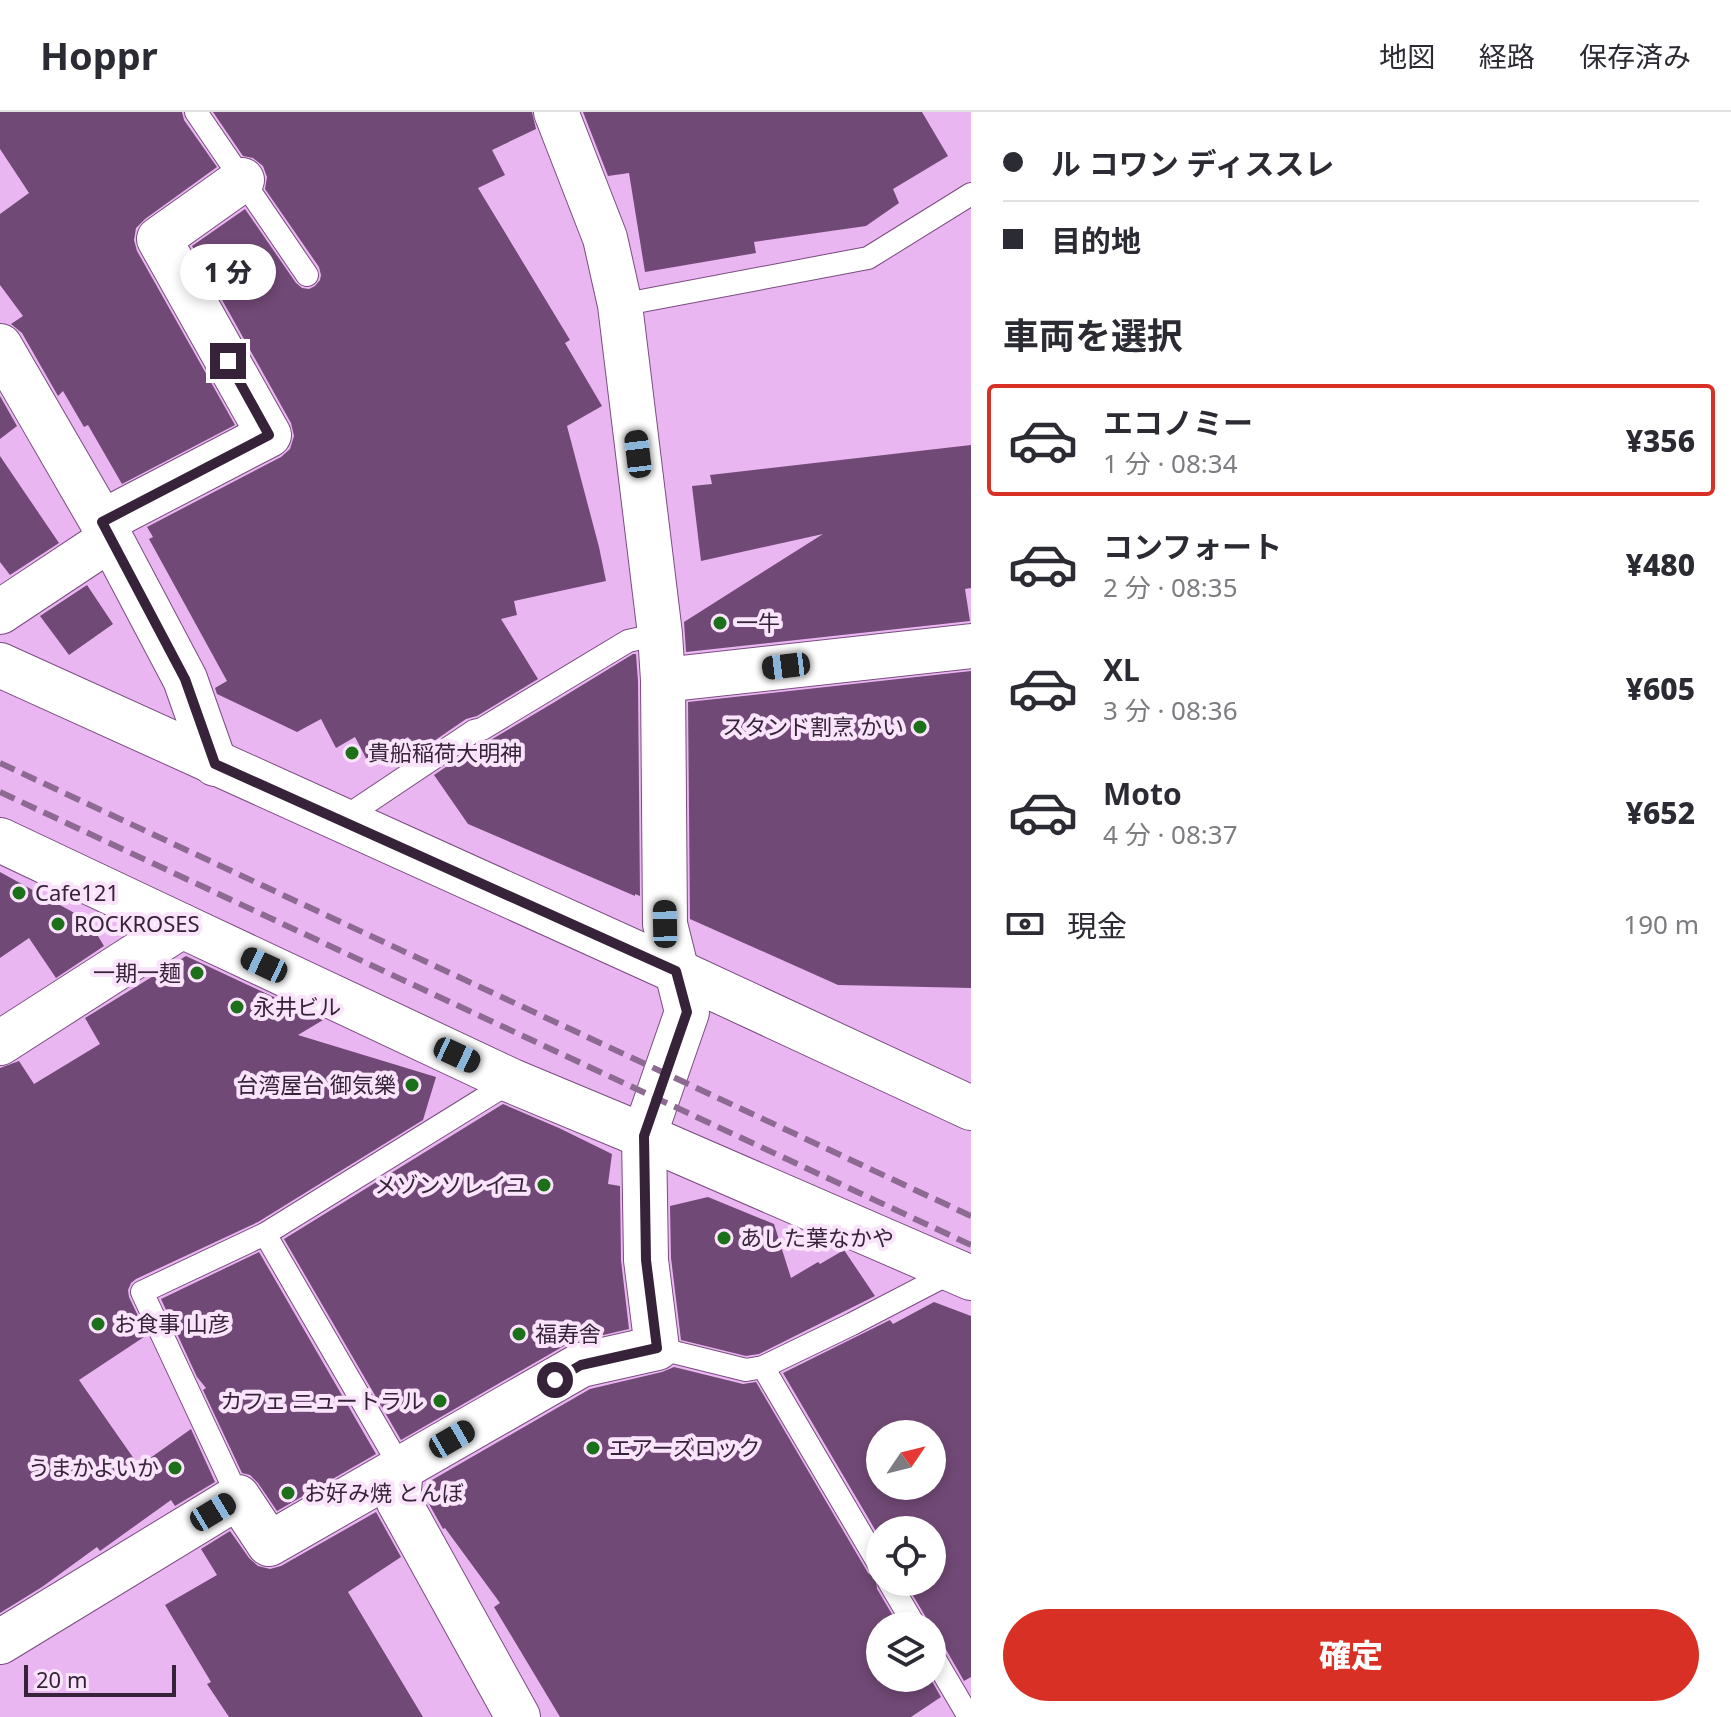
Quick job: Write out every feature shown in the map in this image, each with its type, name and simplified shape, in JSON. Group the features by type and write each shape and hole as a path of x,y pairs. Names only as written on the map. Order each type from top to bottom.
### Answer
{"street":[{"path":"0,1642 238,1497 269,1544 581,1365 657,1348 646,1260 644,1136 687,1012 665,924 660,634 620,305 605,238 556,112"},
{"path":"0,612 106,531 269,435 159,239 242,180"},
{"path":"0,346 106,531 185,679 215,764"},
{"path":"663,680 971,646"},
{"path":"0,665 971,1108"},
{"path":"0,840 512,1081 963,1274"},
{"path":"0,1043 182,926"},
{"path":"401,1468 398,1500 518,1717"}],"lane":[{"path":"196,112 307,275"},
{"path":"620,305 868,258 971,194"},
{"path":"341,820 474,731 628,641 660,634"},
{"path":"238,1497 142,1292 265,1234 512,1081"},
{"path":"265,1234 401,1468"},
{"path":"657,1348 746,1370 763,1367 963,1274"},
{"path":"763,1367 866,1542"},
{"path":"946,1678 969,1717"}],"building":[{"path":"0,112 182,112 184,120 217,167 145,219 136,228 134,240 137,251 235,425 122,484 88,425 84,427 63,391 58,396 22,333 11,324 23,316 0,285 0,214 29,193 0,149"},
{"path":"213,112 532,112 536,129 492,150 505,175 478,188 570,340 565,343 602,406 567,426 606,581 514,601 517,615 501,619 538,679 477,716 466,719 418,752 408,737 367,760 355,737 336,748 321,719 297,732 217,694 215,688 227,681 149,539 153,537 147,527 281,457 290,449 294,436 291,423 192,246 245,209 296,283 309,289 315,286 321,275 319,267 265,189 267,177 263,166 253,158 243,156"},
{"path":"583,112 922,112 948,156 893,189 899,203 866,226 754,242 756,253 645,272 629,173 608,176"},
{"path":"0,396 17,426 0,439"},
{"path":"971,445 971,588 965,589 970,621 686,652 684,622 823,534 701,561 692,486 712,484 710,475"},
{"path":"0,456 59,543 10,575 0,562"},
{"path":"87,585 113,624 69,655 40,616"},
{"path":"636,654 638,681 640,896 468,824 434,775 480,744"},
{"path":"971,671 971,988 838,985 690,919 688,702"},
{"path":"0,872 89,921 104,946 56,978 29,938 0,958"},
{"path":"186,956 323,1020 298,1035 436,1077 423,1120 258,1222 131,1283 129,1297 147,1335 79,1380 139,1466 191,1429 215,1482 175,1506 171,1500 100,1551 97,1547 0,1613 0,1068 19,1061 34,1084 100,1044 85,1018"},
{"path":"503,1104 612,1154 608,1184 620,1186 621,1260 629,1329 569,1343 401,1440 284,1239"},
{"path":"708,1197 774,1224 791,1278 844,1250 875,1296 759,1354 746,1356 681,1340 671,1258 670,1206"},
{"path":"259,1252 376,1454 277,1511 258,1483 250,1475 242,1473 203,1390 206,1388 197,1377 161,1299"},
{"path":"934,1302 971,1316 971,1677 964,1681 946,1650 946,1612 923,1612 913,1596 946,1596 946,1516 867,1516 783,1373 890,1320 893,1324"},
{"path":"674,1367 743,1384 756,1382 866,1570 866,1596 881,1596 891,1612 866,1612 866,1692 938,1692 941,1697 911,1717 560,1717 494,1607 500,1603 443,1529 424,1495 425,1484 590,1389"},
{"path":"376,1512 401,1557 348,1592 423,1717 229,1717 207,1684 211,1682 165,1605 217,1575 201,1549 230,1531 249,1558 258,1566 270,1569 281,1566"}],"railway":[{"path":"0,763 971,1216"},
{"path":"0,792 971,1245"}],"place":[{"name":"一牛","path":"720,623"},
{"name":"スタンド割烹 かい","path":"920,727"},
{"name":"貴船稲荷大明神","path":"352,753"},
{"name":"Cafe121","path":"19,893"},
{"name":"ROCKROSES","path":"58,924"},
{"name":"一期一麺","path":"197,973"},
{"name":"永井ビル","path":"237,1007"},
{"name":"台湾屋台 御気樂","path":"412,1085"},
{"name":"メゾンソレイユ","path":"544,1185"},
{"name":"あした葉なかや","path":"724,1238"},
{"name":"お食事 山彦","path":"98,1324"},
{"name":"福寿舎","path":"519,1334"},
{"name":"カフェ ニュートラル","path":"440,1401"},
{"name":"エアーズロック","path":"593,1448"},
{"name":"うまかよいか","path":"175,1468"},
{"name":"お好み焼 とんぼ","path":"288,1493"}],"route":[{"path":"228,361 269,435 102,522 185,679 215,764 676,971 687,1012 644,1136 646,1260 657,1348 581,1365 555,1380"}]}
